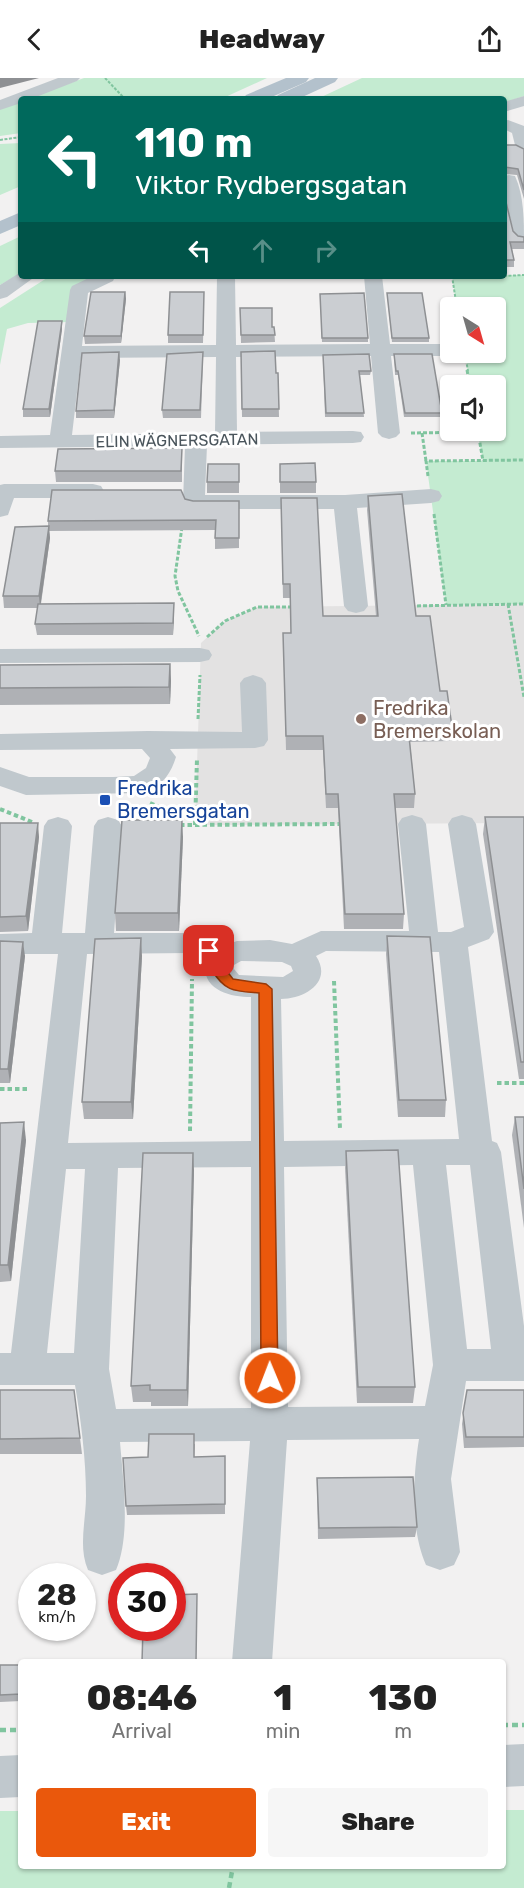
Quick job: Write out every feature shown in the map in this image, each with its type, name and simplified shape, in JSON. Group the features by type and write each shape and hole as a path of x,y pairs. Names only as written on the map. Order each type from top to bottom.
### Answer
{"main road":[{"path":"259,96 300,78"},
{"path":"290,96 329,78"},
{"path":"0,211 18,203"},
{"path":"0,228 18,219"}],"street":[{"path":"24,96 72,78"},
{"path":"0,105 18,98"},
{"path":"507,106 524,101"},
{"path":"512,123 519,130 524,148"},
{"path":"512,180 524,237"},
{"path":"0,294 22,279"},
{"path":"60,442 79,290 102,279"},
{"path":"226,279 226,439"},
{"path":"373,279 389,433"},
{"path":"71,352 440,350"},
{"name":"ELIN WÄGNERSGATAN","path":"0,442 353,437"},
{"path":"194,496 196,440"},
{"path":"1,495 111,491"},
{"path":"171,491 194,496 345,502 431,496"},
{"path":"345,502 356,606"},
{"path":"0,656 200,655"},
{"path":"0,742 148,739 255,740 253,683"},
{"path":"0,776 26,786 141,784 158,772 163,763 163,757 148,739"},
{"path":"412,824 439,942 477,1153"},
{"path":"220,959 237,951 296,954 321,941 439,942 479,932 462,824"},
{"path":"58,826 73,942"},
{"path":"91,1369 13,1369 51,1156 73,942 108,826"},
{"path":"0,944 198,943 220,959"},
{"path":"220,959 219,970 228,982 235,986 266,989 288,988 308,976 307,962 296,954"},
{"path":"252,1659 270,1423 266,989"},
{"path":"51,1156 485,1152 517,1365 451,1365"},
{"path":"428,1153 451,1365 432,1479 440,1552"},
{"path":"102,1156 91,1369 100,1426 105,1497 102,1557"},
{"path":"100,1426 440,1422"},
{"path":"506,1766 524,1765"},
{"path":"0,1777 18,1776"}],"path":[{"path":"105,78 122,96"},
{"path":"0,140 18,137"},
{"path":"507,276 524,275"},
{"path":"452,279 455,297"},
{"path":"389,433 440,432"},
{"path":"422,433 426,461"},
{"path":"480,441 483,461"},
{"path":"194,496 183,508 175,576 178,591 201,643 225,621 257,607 301,607"},
{"path":"507,604 524,697"},
{"path":"356,606 524,604"},
{"path":"195,825 200,655"},
{"path":"142,800 170,812 195,813"},
{"path":"0,809 42,826 58,826"},
{"path":"173,825 344,824"},
{"path":"332,941 342,1154"},
{"path":"189,1155 194,943"},
{"path":"506,1725 524,1725"},
{"path":"0,1730 18,1730"},
{"path":"229,1888 233,1869"}],"shaded area":[{"name":"Fredrika Bremerskolan","path":"524,604 524,823 195,825 201,643 225,621 257,607"}],"green space":[{"path":"84,78 267,78 228,96 35,96"},
{"path":"362,78 524,78 524,96 507,102 507,96 323,96"},
{"path":"18,102 18,133 0,136 0,109"},
{"path":"18,143 18,187 0,195 0,144"},
{"path":"18,237 18,275 0,285 0,246"},
{"path":"507,275 524,275 524,604 446,605 426,461 483,461 479,441 506,441 506,375 468,375 467,363 506,363 506,297 455,297 452,279 507,279"},
{"path":"45,279 94,279 79,287 69,322 28,323 7,329 0,365 0,308"},
{"path":"506,1810 524,1810 524,1888 0,1888 0,1811 18,1811 18,1869 506,1869"}],"building":[{"path":"507,145 516,145 524,149 524,190 518,169 507,167"},
{"path":"507,206 513,231 518,236 524,237 524,242 510,242 514,260 507,260"},
{"path":"91,292 125,292 121,336 84,336"},
{"path":"170,292 204,292 203,335 168,335"},
{"path":"364,293 368,338 322,338 320,294"},
{"path":"387,293 422,293 429,338 392,338"},
{"path":"240,308 272,308 272,327 274,327 275,335 241,335"},
{"path":"38,321 62,321 49,409 23,409"},
{"path":"275,351 279,409 242,409 241,352"},
{"path":"119,352 114,410 76,411 82,353"},
{"path":"203,352 200,410 162,410 167,354"},
{"path":"369,354 371,371 359,371 364,413 326,413 323,355"},
{"path":"394,354 432,354 440,413 405,413 398,371 396,371"},
{"path":"182,448 181,471 55,471 58,449"},
{"path":"315,463 316,482 280,482 280,464"},
{"path":"208,464 239,464 239,482 207,482"},
{"path":"52,490 181,490 185,499 193,501 239,501 239,538 215,538 216,520 48,521"},
{"path":"402,494 416,616 430,616 440,691 447,691 452,727 408,727 415,794 394,794 404,914 345,914 338,794 326,794 323,736 286,736 283,633 291,633 290,584 283,584 281,498 317,498 323,616 378,616 368,496"},
{"path":"49,526 39,596 3,596 15,527"},
{"path":"174,603 173,623 35,624 38,604"},
{"path":"170,664 169,687 0,688 0,665"},
{"path":"485,817 524,817 524,1062 521,1062"},
{"path":"122,820 182,820 178,913 115,913"},
{"path":"0,823 38,823 26,916 0,917"},
{"path":"387,936 430,937 446,1100 399,1100"},
{"path":"141,938 131,1102 82,1102 95,939"},
{"path":"0,941 23,942 8,1069 0,1069"},
{"path":"515,1117 524,1117 524,1189"},
{"path":"24,1122 8,1265 0,1265 0,1123"},
{"path":"398,1150 415,1387 358,1387 346,1151"},
{"path":"143,1153 193,1153 187,1390 150,1390 150,1385 131,1386"},
{"path":"0,1390 74,1390 80,1438 0,1439"},
{"path":"467,1390 524,1390 524,1437 466,1437 463,1413"},
{"path":"149,1434 194,1434 194,1457 225,1456 225,1504 126,1506 123,1458 148,1457"},
{"path":"413,1477 417,1527 319,1528 317,1478"},
{"path":"186,1594 197,1594 196,1659 142,1659 143,1641 186,1641"},
{"path":"0,1665 18,1665 18,1694 0,1695"}],"place":[{"name":"Fredrika Bremerskolan","path":"361,719"},
{"name":"Fredrika Bremersgatan","path":"105,800"}],"route":[{"path":"209,951 220,959 219,970 228,982 235,986 266,989 270,1378"}]}
